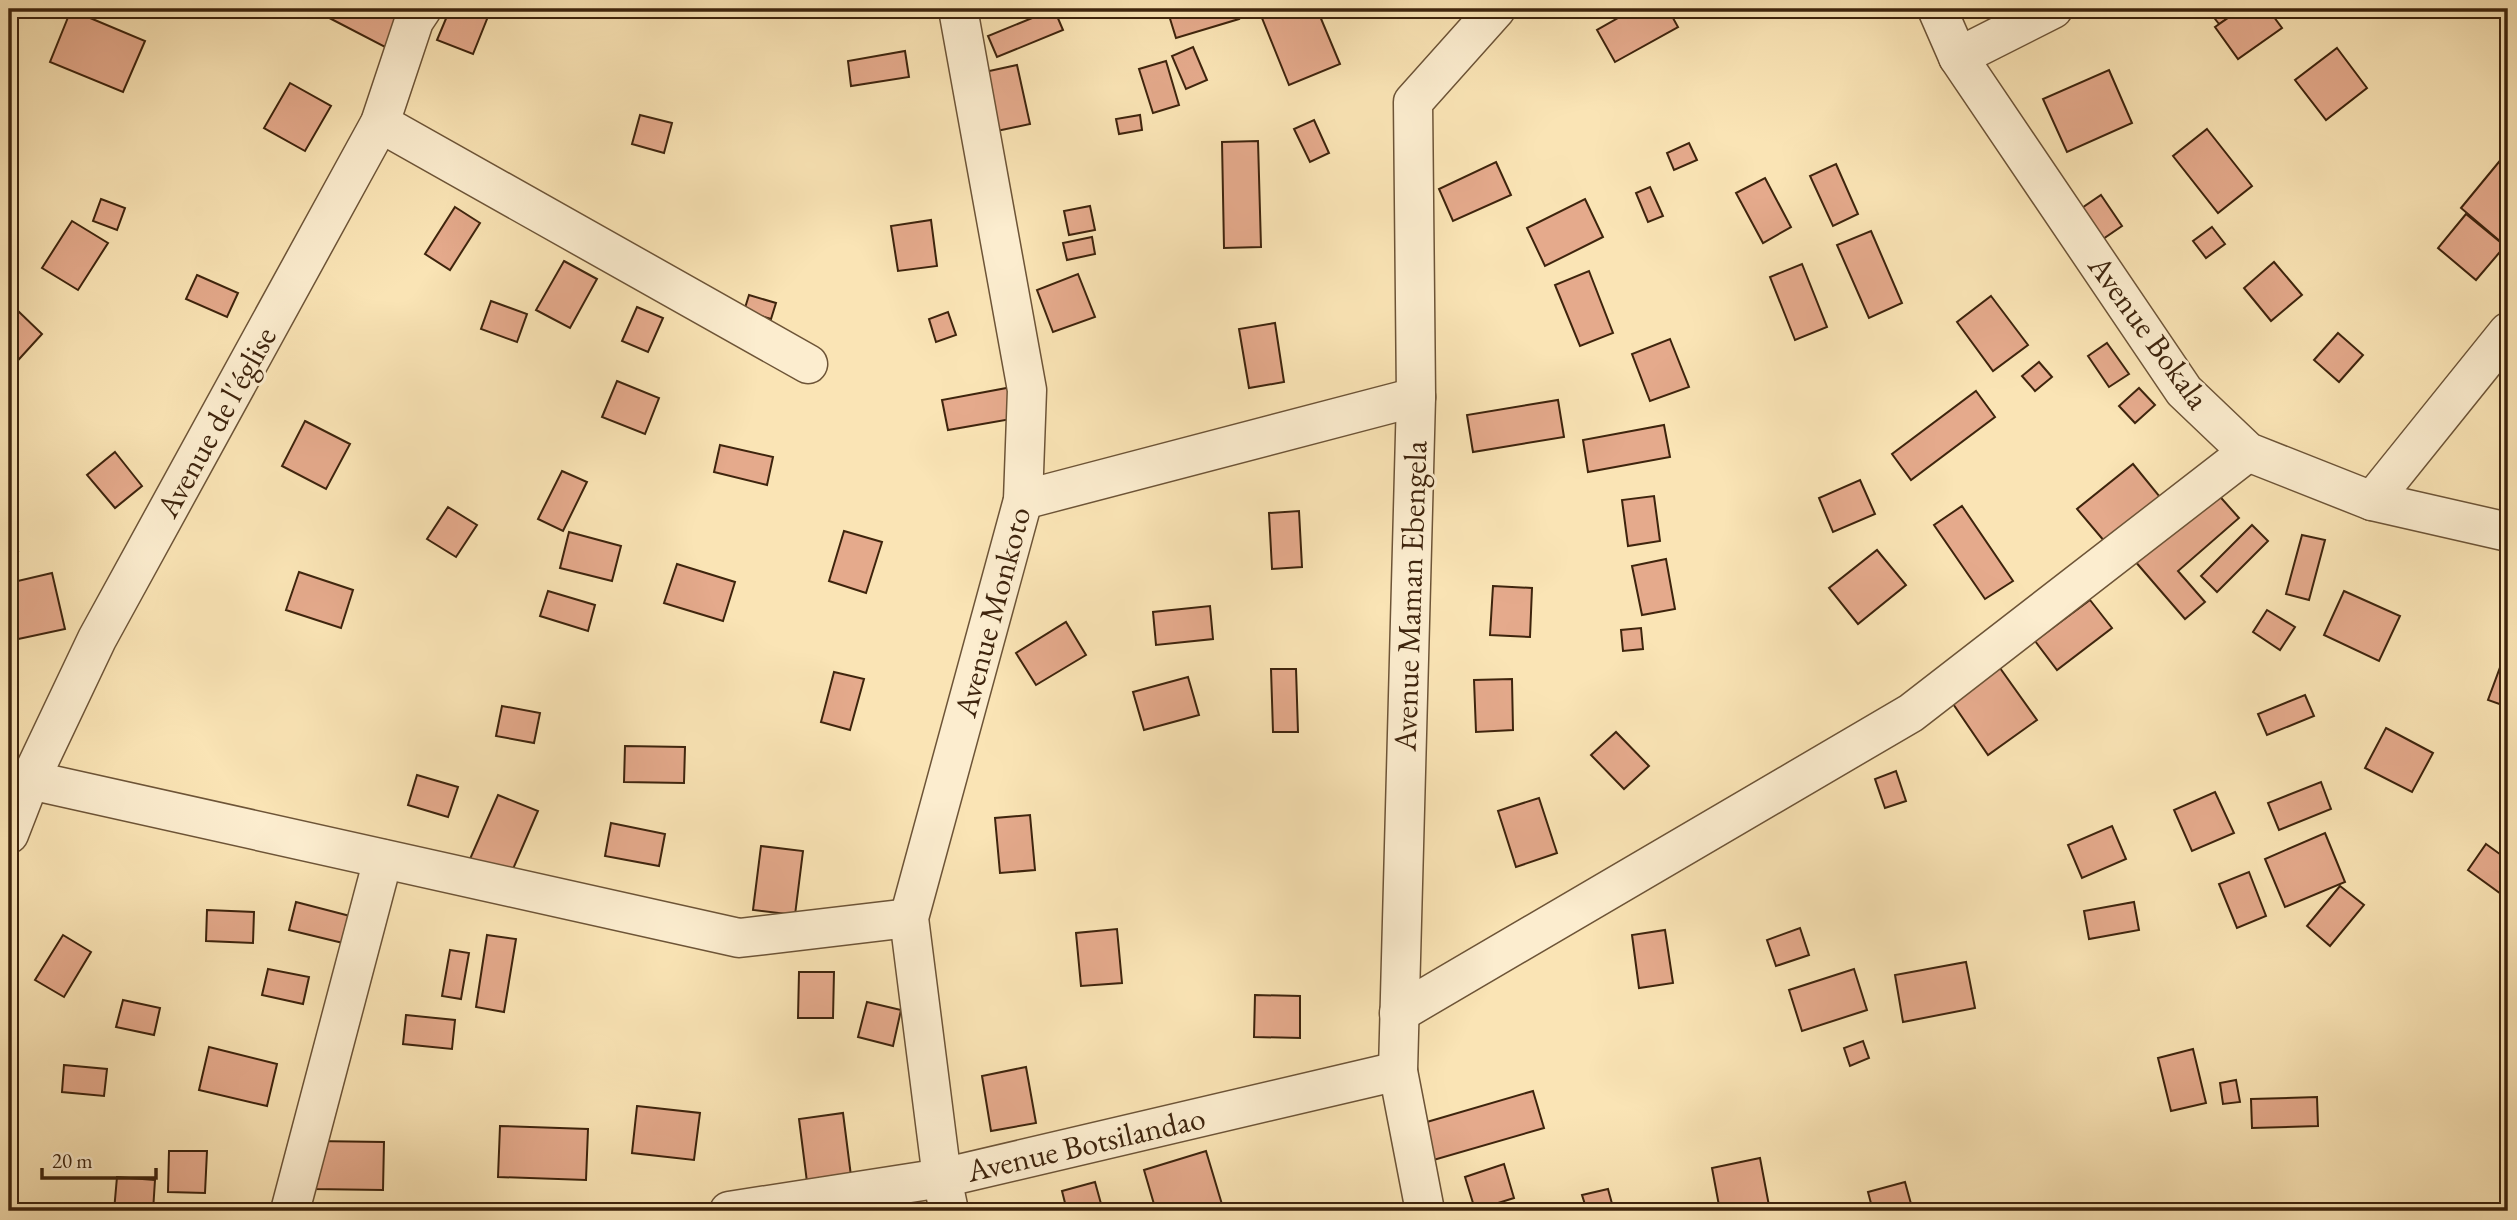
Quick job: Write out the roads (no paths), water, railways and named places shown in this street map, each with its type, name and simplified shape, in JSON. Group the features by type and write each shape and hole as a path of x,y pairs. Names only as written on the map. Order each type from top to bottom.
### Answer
{"street":[{"name":"Avenue de l'église","path":"9,834 30,780 97,639 380,123 414,21 422,9"},
{"name":"Avenue Monkoto","path":"946,1194 909,918 1023,500 1027,390 958,9"},
{"name":"Avenue Maman Ebengela","path":"1425,1211 1398,1071 1416,397 1413,102 1496,9"},
{"name":"Avenue Bokala","path":"1937,9 1958,57 2184,391 2248,452 2372,501 2508,532"},
{"path":"1958,57 2053,9"},
{"path":"380,123 808,365"},
{"path":"2372,501 2508,331"},
{"path":"1023,500 1416,397"},
{"path":"1399,1013 1911,713 2248,452"},
{"path":"30,780 739,938 909,918"},
{"path":"290,1211 383,859"},
{"name":"Avenue Botsilandao","path":"729,1211 946,1194 1398,1071"}]}
